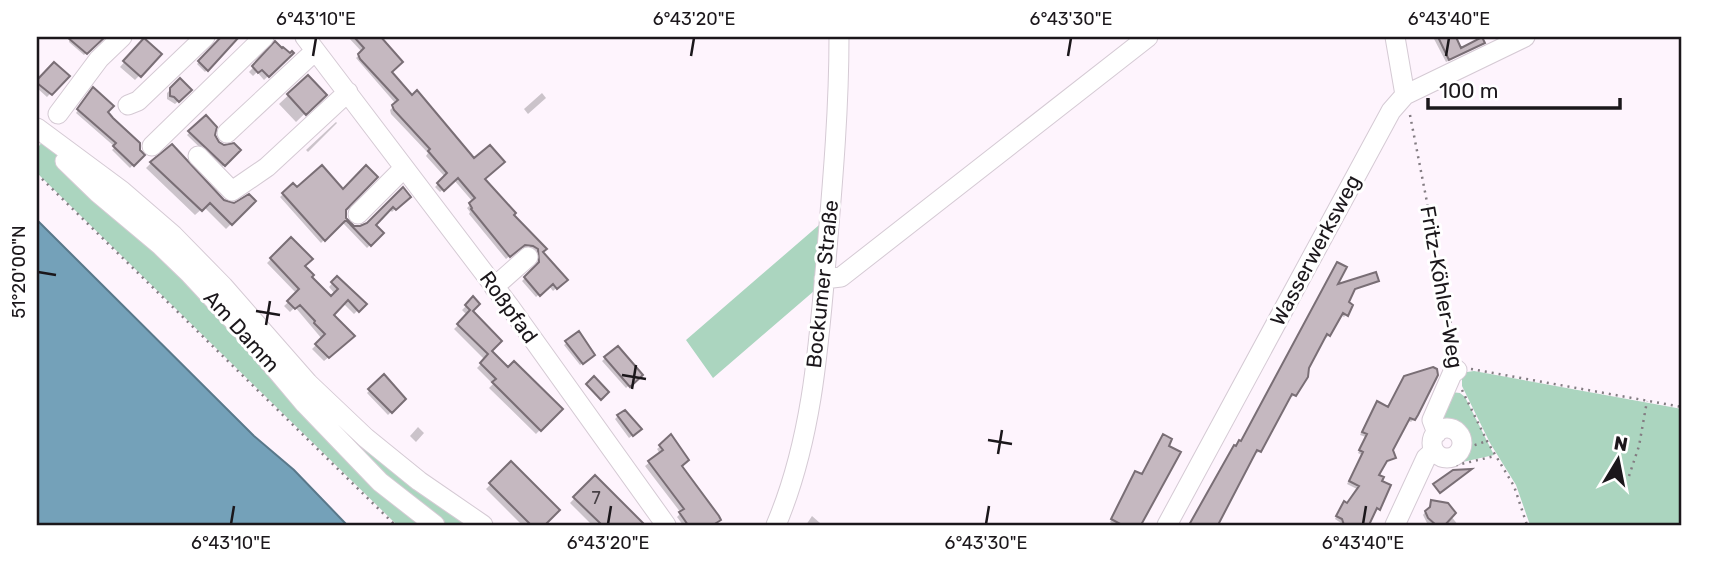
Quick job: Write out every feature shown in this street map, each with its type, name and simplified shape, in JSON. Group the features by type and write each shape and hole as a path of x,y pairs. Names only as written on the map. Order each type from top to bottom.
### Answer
{"street":[{"path":"58,114 99,60 122,37"},
{"path":"128,105 138,101 205,37"},
{"path":"152,146 264,37"},
{"name":"Bockumer Straße","path":"776,525 790,492 804,436 824,279 835,144 839,37"},
{"path":"824,279 841,277 1148,37"},
{"path":"1395,37 1405,95"},
{"name":"Wasserwerksweg","path":"1167,525 1391,111 1405,95 1524,37"},
{"name":"Roßpfad","path":"227,133 310,44 494,287 666,525"},
{"path":"198,156 232,191 267,166 348,92"},
{"path":"43,133 122,191 173,235 223,286 308,383 366,438 419,481 483,525"},
{"name":"Am Damm","path":"43,133 56,152 98,193 190,274 245,333 305,404 380,482 435,525"},
{"path":"358,214 404,168"},
{"path":"494,287 528,257"},
{"path":"1457,370 1452,374 1433,420 1441,457 1457,451"},
{"path":"1401,522 1426,458 1436,442"}],"path":[{"name":"Fritz-Köhler-Weg","path":"1405,95 1458,359 1460,384 1487,441 1514,486 1527,525"},
{"path":"37,174 395,525"},
{"path":"1457,370 1469,369 1682,407"},
{"path":"1629,476 1639,446 1647,401"},
{"path":"1487,441 1457,451 1457,465 1495,456"}],"green space":[{"path":"44,139 291,368 477,525 397,525 37,173 37,149"},
{"path":"826,219 821,285 713,378 686,340"},
{"path":"1474,371 1682,409 1682,525 1530,525 1516,485 1490,443 1462,386 1462,376"},
{"path":"1451,392 1465,397 1494,455 1458,463 1457,460 1466,450 1465,436 1456,426 1442,425 1441,403"}],"water":[{"path":"37,220 254,436 294,470 347,525 37,525"}],"building":[{"path":"67,37 105,37 87,54"},
{"path":"221,37 239,37 208,71 198,61"},
{"path":"354,37 381,37 403,62 392,72 412,95 417,90 474,158 490,145 505,162 485,179 516,213 514,215 547,249 543,252 568,280 557,289 553,284 540,296 524,277 539,262 538,249 525,245 510,257 471,209 469,203 475,198 458,178 444,191 437,183 447,173 428,151 430,149 394,110 392,105 398,100 360,59 358,54 364,48"},
{"path":"1438,37 1456,37 1461,48 1482,37 1485,43 1449,60"},
{"path":"144,38 162,54 141,77 123,61"},
{"path":"275,41 282,48 294,53 269,77 262,70 258,73 252,66"},
{"path":"54,62 70,76 52,95 37,83 37,80"},
{"path":"308,75 327,95 306,115 287,94"},
{"path":"180,78 192,90 179,102 170,96 170,88"},
{"path":"93,87 114,106 108,112 113,118 140,143 140,150 145,155 134,166 113,146 116,143 77,109"},
{"path":"206,115 217,127 215,135 219,142 224,145 234,143 241,150 225,166 188,131"},
{"path":"172,144 224,200 234,203 249,194 256,201 232,225 210,203 202,211 150,162"},
{"path":"322,165 343,189 366,165 378,177 346,210 346,218 354,226 367,223 403,187 411,197 396,210 393,207 376,225 384,233 371,246 346,220 325,241 282,193 293,183 297,187"},
{"path":"291,237 313,259 305,266 331,296 338,289 331,282 337,276 367,304 359,312 348,300 334,315 355,336 329,358 315,344 325,334 300,305 295,309 287,301 299,289 270,258"},
{"path":"1337,262 1347,267 1338,284 1376,272 1379,281 1355,289 1349,302 1353,305 1348,316 1343,313 1330,336 1327,334 1309,368 1308,377 1296,396 1292,394 1261,452 1257,450 1218,525 1189,525 1234,445 1241,441"},
{"path":"473,296 480,304 473,311 502,341 492,351 508,367 514,361 563,409 541,431 492,382 496,379 480,363 488,354 457,324 470,310 465,305"},
{"path":"579,331 595,355 583,364 565,341"},
{"path":"618,346 643,375 630,387 604,357"},
{"path":"1433,367 1437,369 1438,375 1418,415 1415,420 1410,418 1393,450 1396,458 1387,461 1379,475 1384,477 1382,481 1391,485 1380,510 1377,508 1369,525 1344,525 1342,519 1336,516 1344,501 1347,503 1359,486 1349,481 1363,452 1359,450 1367,434 1362,432 1377,401 1388,407 1404,376"},
{"path":"384,374 406,399 392,413 368,389"},
{"path":"594,376 609,392 601,400 586,384"},
{"path":"625,410 642,429 633,436 617,415"},
{"path":"671,434 689,460 682,466 721,520 713,525 688,525 679,512 684,509 648,461 663,450 659,445"},
{"path":"1163,434 1172,439 1169,446 1181,452 1141,525 1122,525 1111,519 1135,471 1142,474"},
{"path":"511,461 560,510 545,525 531,525 489,483"},
{"path":"1472,469 1440,493 1433,484 1453,470"},
{"path":"595,475 645,525 602,525 573,497"},
{"path":"1431,500 1448,503 1456,513 1445,525 1436,525 1428,518 1425,511 1430,507"}]}
